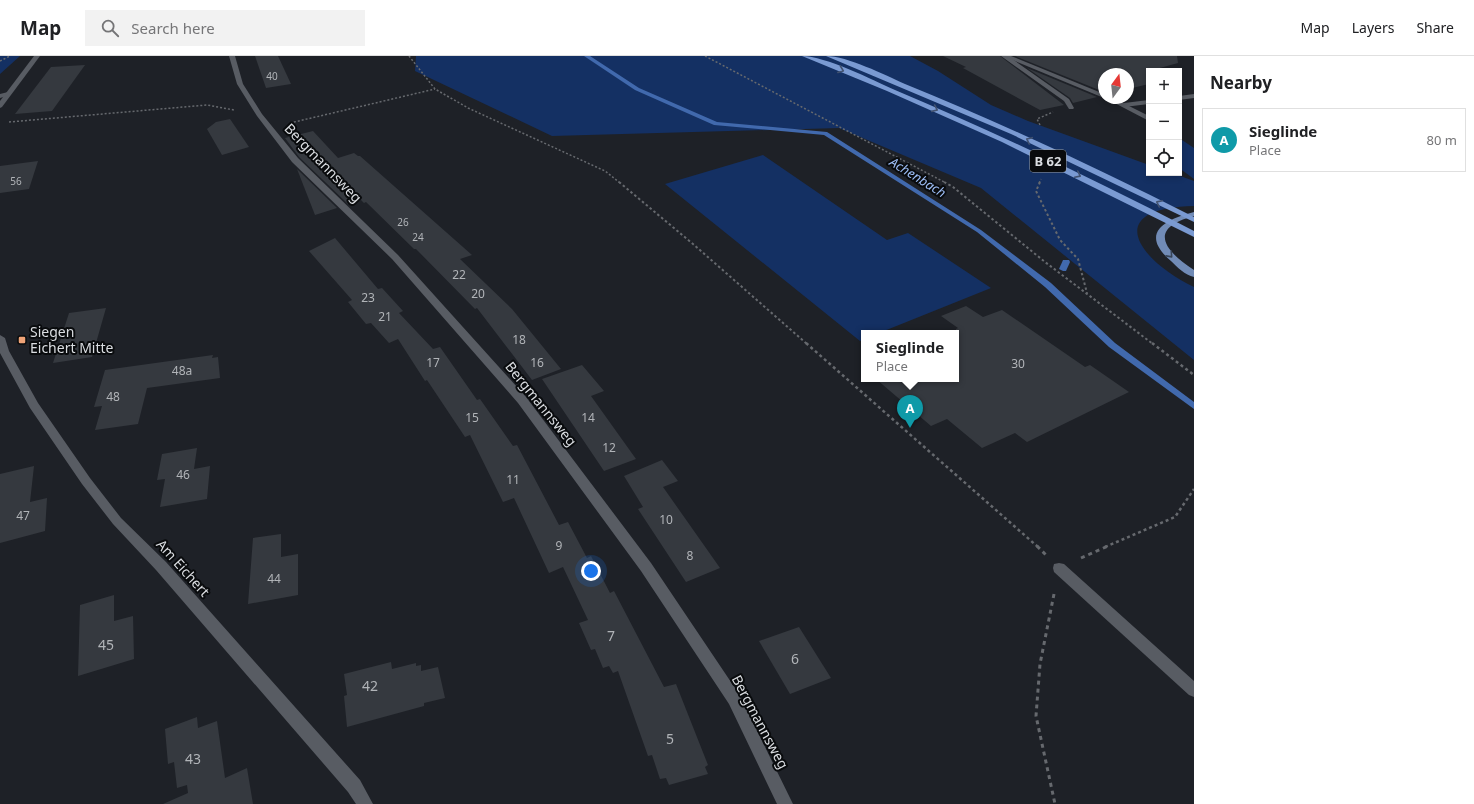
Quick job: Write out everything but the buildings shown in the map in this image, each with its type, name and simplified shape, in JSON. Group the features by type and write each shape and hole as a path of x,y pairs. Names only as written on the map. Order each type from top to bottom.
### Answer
{"highway":[{"name":"B 62","path":"805,56 880,85 978,128 1064,168 1194,234"},
{"name":"B 62","path":"829,56 912,89 991,123 1078,163 1194,220"}],"main road":[{"path":"1194,214 1169,221 1162,228 1160,237 1163,247 1171,258 1194,274"}],"street":[{"path":"0,106 37,56"},
{"name":"Bergmannsweg","path":"232,56 240,84 270,129 295,160 395,257 522,400 646,567 734,699 785,804"},
{"path":"1005,56 1098,94"},
{"path":"1005,56 1067,100 1071,108"},
{"path":"0,96 8,94"},
{"path":"1182,98 1194,96"},
{"path":"1124,105 1146,102"},
{"path":"1124,105 1146,117"},
{"name":"Am Eichert","path":"0,338 4,351 34,405 86,481 117,521 166,572 354,786 365,804"},
{"path":"1059,568 1194,690"}],"path":[{"path":"0,61 10,56"},
{"path":"409,56 435,89 468,108 605,171 771,312 1029,538 1059,568"},
{"path":"705,56 953,187 1045,262 1194,375"},
{"path":"270,129 313,117 435,89"},
{"path":"8,122 207,105 232,111 238,108"},
{"path":"1043,130 1037,119 1050,113"},
{"path":"1041,178 1036,191 1060,240 1078,259 1087,293"},
{"path":"1059,568 1175,516 1194,489"},
{"path":"1055,804 1036,716 1040,664 1059,568"}],"shaded area":[{"path":"0,56 20,56 0,74"},
{"path":"416,56 910,56 938,71 991,105 1028,121 1146,164 1146,176 1180,176 1194,181 1194,206 1165,209 1147,216 1138,225 1138,237 1145,250 1157,263 1174,276 1194,287 1194,360 981,188 839,128 552,136 415,71"},
{"path":"1182,140 1194,148 1194,179 1182,170"},
{"path":"763,155 887,240 908,233 991,288 886,330 861,330 860,341 665,184"}],"waterway":[{"name":"Achenbach","path":"587,56 637,89 716,124 825,133 979,231 1048,285 1112,345 1194,406"},
{"path":"1063,269 1066,262"}],"place":[{"name":"Siegen Eichert Mitte","path":"22,340"},
{"name":"Sieglinde","path":"910,428"}]}
